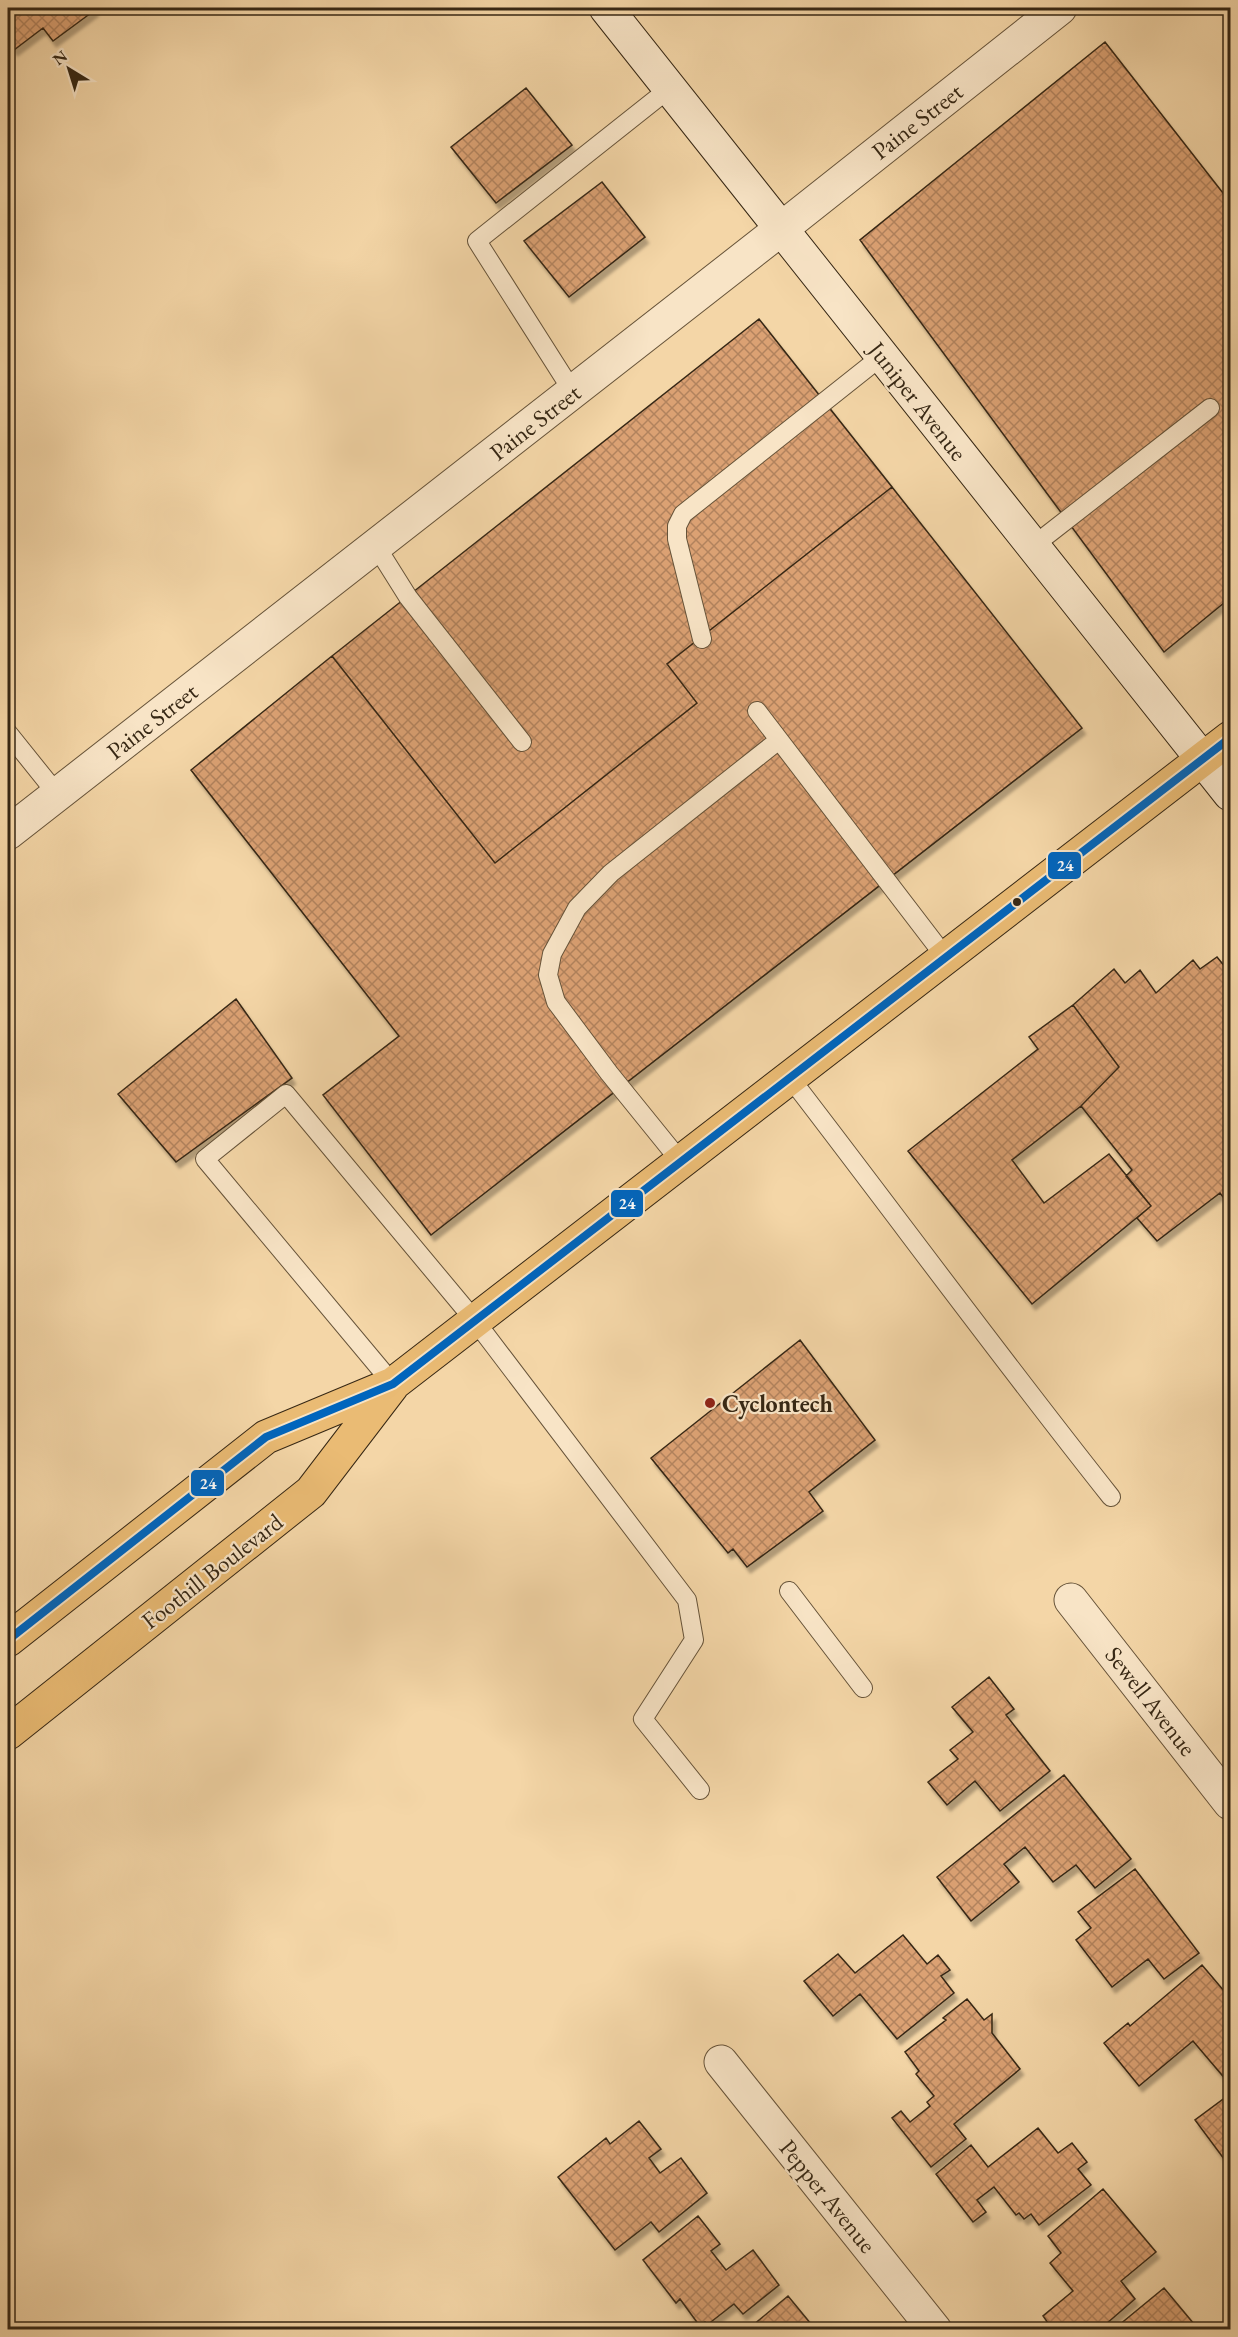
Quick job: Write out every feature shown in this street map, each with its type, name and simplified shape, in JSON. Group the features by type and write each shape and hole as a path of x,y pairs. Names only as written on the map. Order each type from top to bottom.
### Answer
{"main road":[{"name":"Foothill Boulevard","path":"8,1640 266,1437 393,1384 1230,738"},
{"name":"Foothill Boulevard","path":"8,1733 311,1492 393,1384"}],"street":[{"name":"Juniper Avenue","path":"606,8 1230,794"},
{"name":"Paine Street","path":"8,833 782,229 1060,8"},
{"name":"Sewell Avenue","path":"1071,1600 1230,1803"},
{"name":"Pepper Avenue","path":"721,2062 935,2330"}],"lane":[{"path":"573,392 477,241 670,88"},
{"path":"702,639 677,539 677,526 683,514 882,356"},
{"path":"1033,546 1210,408"},
{"path":"376,546 408,597 522,742"},
{"path":"757,711 946,958"},
{"path":"8,733 57,794"},
{"path":"681,1162 609,1073 556,1002 548,975 552,954 577,908 611,873 779,740"},
{"path":"791,1078 977,1321 1033,1399 1111,1497"},
{"path":"393,1384 205,1159 286,1094 476,1322 687,1600 694,1640 643,1719 700,1790"},
{"path":"789,1591 863,1688"}],"building":[{"path":"8,8 93,8 95,10 53,41 43,28 14,50 8,42"},
{"path":"1105,42 1230,202 1230,598 1164,652 860,240"},
{"path":"526,88 572,145 496,203 451,147"},
{"path":"602,182 645,237 569,297 524,241"},
{"path":"759,319 892,487 667,664 697,703 495,863 332,656"},
{"path":"892,487 1082,728 431,1235 323,1095 399,1036 191,770 332,656 495,863 697,703 667,664"},
{"path":"1217,957 1230,973 1230,1206 1220,1193 1157,1241 1137,1218 1151,1206 1126,1176 1132,1170 1081,1106 1119,1067 1073,1005 1114,969 1125,983 1140,970 1156,993 1193,960 1200,969"},
{"path":"236,999 292,1078 176,1162 118,1094"},
{"path":"1073,1005 1119,1067 1081,1106 1012,1160 1044,1203 1109,1154 1151,1206 1032,1304 908,1151 1038,1049 1029,1037"},
{"path":"800,1340 875,1440 809,1492 823,1511 747,1567 733,1549 728,1553 651,1458"},
{"path":"989,1677 1014,1709 1006,1715 1050,1771 1000,1811 975,1781 947,1805 928,1782 958,1759 950,1750 973,1732 952,1707"},
{"path":"1064,1775 1131,1859 1095,1888 1076,1865 1053,1882 1025,1847 1004,1864 1019,1882 971,1921 937,1877"},
{"path":"1135,1869 1199,1953 1164,1979 1148,1959 1112,1987 1076,1940 1091,1928 1078,1912"},
{"path":"903,1935 927,1964 938,1955 950,1970 941,1976 954,1993 897,2039 860,1994 833,2016 804,1981 838,1954 855,1973"},
{"path":"1202,1965 1230,1998 1230,2077 1227,2081 1193,2041 1139,2086 1104,2043 1128,2023 1130,2026"},
{"path":"967,1999 984,2020 992,2014 992,2033 1020,2069 954,2124 966,2139 931,2167 892,2118 901,2111 910,2122 930,2106 927,2102 934,2096 916,2074 919,2071 905,2052 946,2020 943,2018"},
{"path":"1230,2094 1230,2167 1195,2120"},
{"path":"639,2121 661,2149 649,2158 660,2173 681,2158 707,2193 659,2232 651,2222 615,2250 558,2177 606,2138 610,2144"},
{"path":"1038,2128 1058,2153 1072,2143 1087,2162 1078,2169 1091,2185 1039,2225 1031,2214 1024,2219 1019,2213 1016,2215 994,2187 977,2200 986,2212 973,2222 936,2174 971,2145 988,2167"},
{"path":"1103,2189 1156,2252 1121,2281 1135,2299 1099,2330 1053,2330 1043,2316 1073,2291 1050,2263 1061,2253 1048,2236"},
{"path":"698,2216 720,2244 711,2251 726,2270 753,2250 779,2285 743,2314 734,2304 707,2325 705,2322 699,2325 680,2299 676,2303 643,2260"},
{"path":"1164,2288 1194,2324 1187,2330 1113,2330"},
{"path":"788,2296 816,2330 747,2330"}],"transit line":[{"name":"24","path":"8,1640 266,1437 393,1384 1230,738"}],"place":[{"name":"Cyclontech","path":"710,1403"}]}
